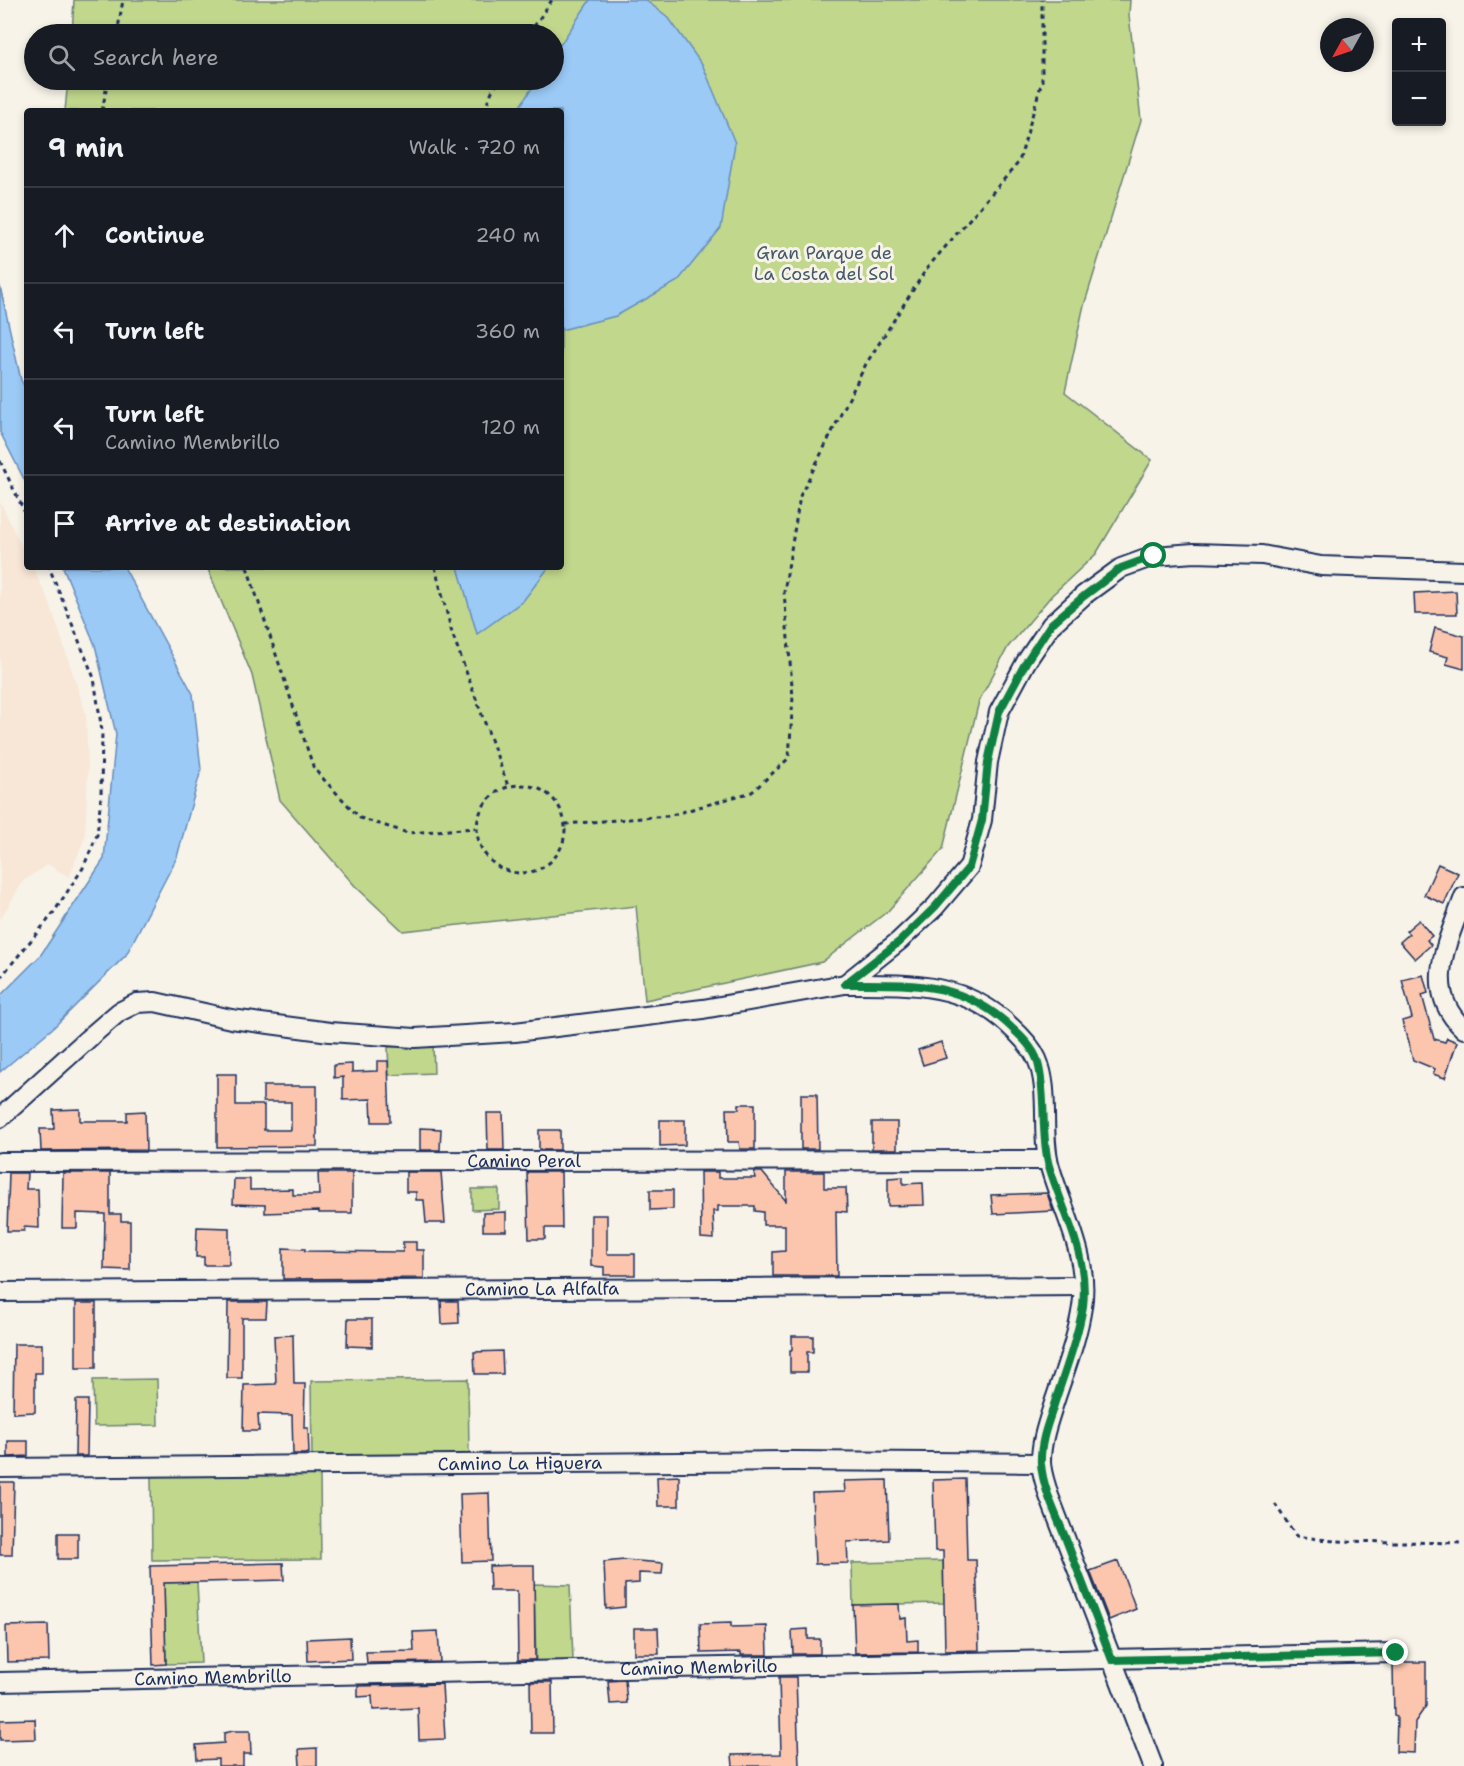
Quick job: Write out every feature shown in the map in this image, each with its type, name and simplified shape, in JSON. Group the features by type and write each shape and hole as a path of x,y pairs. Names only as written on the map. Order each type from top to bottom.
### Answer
{"street":[{"path":"845,984 899,942 935,907 969,867 982,820 988,762 999,712 1026,662 1051,624 1121,568 1154,556 1194,553 1262,555 1321,566 1464,571"},
{"path":"1464,897 1442,960 1440,991 1449,1014 1464,1029"},
{"path":"0,1118 119,1012 137,1003 154,1002 231,1019 330,1032 415,1038 515,1032 692,1011 845,984 907,984 936,988 961,995 986,1006 1024,1039 1037,1059 1042,1082 1048,1160 1080,1256 1083,1306 1046,1429 1041,1463 1049,1496 1153,1766"},
{"name":"Camino Peral","path":"0,1162 1048,1160"},
{"name":"Camino La Alfalfa","path":"0,1292 1083,1286"},
{"name":"Camino La Higuera","path":"0,1467 794,1461 1041,1463"},
{"name":"Camino Membrillo","path":"0,1682 1396,1653"}],"path":[{"path":"119,24 123,0"},
{"path":"536,24 552,0"},
{"path":"565,824 668,816 752,792 789,758 793,697 784,592 800,496 866,364 927,268 1020,162 1042,81 1042,0"},
{"path":"103,108 106,90"},
{"path":"485,108 493,90"},
{"path":"0,461 24,511"},
{"path":"0,978 52,915 83,868 97,835 101,796 102,731 94,678 50,570"},
{"path":"248,570 314,770 360,818 408,833 476,828"},
{"path":"436,570 452,633 508,786"},
{"path":"523,784 538,788 551,796 560,809 565,824 564,839 558,853 547,865 534,871 520,873 506,871 484,854 478,841 476,828 478,814 495,792 508,786 523,784"},
{"path":"1275,1504 1296,1536 1334,1541 1464,1543"}],"shaded area":[{"path":"0,502 24,551 24,570 34,570 49,601 86,714 88,771 85,837 69,877 48,864 23,881 0,920"}],"green space":[{"name":"Gran Parque de La Costa del Sol","path":"74,0 1130,0 1129,15 1141,120 1083,309 1065,392 1152,460 1096,554 1052,595 1008,647 979,701 943,849 888,911 822,962 645,1000 636,906 403,931 355,886 280,800 252,675 208,570 564,570 564,108 65,108 67,90 564,90 564,24 73,24"},
{"path":"433,1045 434,1073 389,1075 388,1047"},
{"path":"472,1189 499,1189 499,1209 472,1210"},
{"path":"157,1379 158,1425 94,1426 93,1380"},
{"path":"468,1379 469,1455 312,1457 311,1381"},
{"path":"320,1474 321,1559 152,1560 151,1475"},
{"path":"943,1561 944,1603 853,1605 852,1563"},
{"path":"197,1582 201,1663 166,1664 164,1583"},
{"path":"534,1584 570,1585 573,1660 536,1663"}],"water":[{"path":"590,0 645,0 668,17 703,66 735,143 721,228 678,281 616,316 564,329 564,108 519,108 531,90 564,90 564,39"},
{"path":"0,286 24,386 24,479 0,432"},
{"path":"64,570 126,570 193,694 201,770 177,857 126,955 54,1027 0,1072 0,996 40,956 104,859 116,734 95,645"},
{"path":"459,570 547,570 523,601 477,634"}],"building":[{"path":"1456,591 1457,614 1415,614 1414,593"},
{"path":"1435,628 1464,636 1464,669 1446,664 1448,657 1429,652"},
{"path":"1438,864 1458,873 1444,904 1424,895"},
{"path":"1419,920 1432,936 1427,940 1431,945 1415,959 1400,942 1409,934 1406,931"},
{"path":"1423,975 1428,993 1422,995 1434,1039 1445,1042 1447,1038 1457,1042 1445,1078 1433,1074 1435,1069 1413,1060 1402,1021 1412,1018 1402,980"},
{"path":"941,1042 946,1058 923,1065 918,1050"},
{"path":"377,1061 388,1061 390,1122 372,1122 371,1099 343,1100 343,1077 334,1078 334,1065 352,1064 352,1072 377,1071"},
{"path":"217,1074 236,1074 236,1105 264,1105 264,1130 291,1130 291,1102 263,1102 263,1086 317,1086 317,1146 217,1147"},
{"path":"801,1094 817,1094 818,1149 801,1149"},
{"path":"739,1104 755,1104 755,1149 740,1149 739,1142 728,1142 727,1109 739,1109"},
{"path":"80,1109 80,1121 127,1121 127,1112 145,1111 146,1150 41,1151 40,1129 54,1129 53,1110"},
{"path":"487,1113 503,1113 504,1150 488,1150"},
{"path":"660,1120 685,1120 685,1145 660,1146"},
{"path":"872,1122 897,1122 897,1149 872,1149"},
{"path":"420,1128 441,1129 440,1150 420,1150"},
{"path":"539,1130 560,1130 560,1150 539,1150"},
{"path":"406,1172 441,1172 445,1223 426,1223 424,1200 416,1200 416,1192 406,1192"},
{"path":"527,1172 561,1172 562,1228 545,1228 545,1239 529,1239"},
{"path":"700,1172 718,1172 718,1178 755,1178 754,1172 762,1172 786,1201 786,1172 824,1172 824,1188 846,1188 847,1212 836,1211 837,1276 773,1276 773,1252 785,1251 785,1225 763,1225 763,1212 755,1211 755,1206 718,1206 718,1211 713,1211 714,1239 701,1238"},
{"path":"9,1173 27,1173 26,1189 38,1189 39,1228 24,1227 24,1231 7,1231"},
{"path":"63,1173 110,1173 110,1214 121,1214 121,1221 130,1221 130,1270 104,1269 105,1214 77,1213 77,1228 62,1228"},
{"path":"318,1173 352,1173 352,1213 319,1213 319,1211 265,1213 265,1205 233,1204 234,1179 250,1179 250,1190 293,1189 293,1195 319,1195"},
{"path":"903,1177 903,1184 923,1183 924,1205 888,1206 888,1178"},
{"path":"650,1190 673,1190 673,1209 650,1210"},
{"path":"1047,1193 1053,1211 993,1214 991,1195"},
{"path":"506,1212 506,1231 483,1231 483,1213"},
{"path":"591,1215 607,1215 607,1254 635,1254 635,1275 604,1275 604,1267 591,1266"},
{"path":"197,1227 229,1228 229,1265 204,1265 204,1257 196,1257"},
{"path":"403,1242 416,1242 416,1250 424,1250 424,1278 283,1279 283,1248 305,1249 305,1251 403,1252"},
{"path":"441,1301 458,1301 459,1323 442,1324"},
{"path":"228,1302 267,1302 266,1318 242,1318 242,1378 227,1378"},
{"path":"76,1303 96,1303 96,1368 76,1368"},
{"path":"348,1319 372,1319 372,1347 347,1346"},
{"path":"293,1335 294,1384 305,1384 304,1428 308,1428 309,1453 304,1454 293,1454 292,1415 258,1414 259,1431 243,1431 244,1385 276,1384 274,1336"},
{"path":"792,1336 813,1336 813,1352 807,1352 807,1372 790,1372"},
{"path":"14,1344 42,1344 42,1373 35,1373 35,1412 13,1413"},
{"path":"502,1351 503,1374 475,1374 474,1352"},
{"path":"76,1400 88,1400 87,1456 75,1456"},
{"path":"8,1441 28,1441 28,1456 8,1457"},
{"path":"679,1476 679,1506 658,1506 657,1477"},
{"path":"965,1479 967,1560 976,1560 979,1650 945,1651 943,1551 935,1551 933,1480"},
{"path":"887,1480 889,1540 847,1542 848,1563 815,1564 812,1493 845,1492 844,1481"},
{"path":"0,1482 14,1482 12,1555 0,1555"},
{"path":"489,1493 491,1561 462,1562 460,1494"},
{"path":"58,1533 78,1533 78,1559 58,1559"},
{"path":"624,1560 663,1563 662,1574 639,1573 639,1583 625,1584 625,1607 606,1609 604,1562"},
{"path":"1118,1561 1136,1609 1109,1620 1090,1571"},
{"path":"283,1563 284,1580 164,1583 166,1664 153,1665 150,1566"},
{"path":"534,1565 535,1660 518,1660 517,1591 490,1591 489,1566"},
{"path":"899,1604 900,1619 906,1618 907,1641 918,1640 918,1652 855,1653 853,1605"},
{"path":"731,1623 731,1627 767,1626 768,1655 741,1655 741,1652 701,1653 700,1624"},
{"path":"48,1625 49,1661 7,1662 6,1626"},
{"path":"634,1628 658,1628 659,1654 634,1654"},
{"path":"808,1629 808,1639 820,1639 820,1654 793,1654 792,1630"},
{"path":"438,1631 440,1662 367,1663 366,1652 414,1651 413,1632"},
{"path":"350,1637 351,1659 308,1661 307,1639"},
{"path":"1426,1662 1426,1706 1415,1722 1414,1753 1396,1752 1397,1717 1394,1716 1393,1664"},
{"path":"779,1677 796,1677 799,1766 733,1766 732,1755 781,1754"},
{"path":"625,1680 627,1703 610,1704 608,1681"},
{"path":"530,1682 552,1682 553,1733 531,1733"},
{"path":"442,1684 445,1739 419,1740 418,1708 373,1710 372,1696 358,1697 358,1686"},
{"path":"35,1719 36,1739 0,1740 0,1720"},
{"path":"250,1731 251,1754 243,1754 243,1766 218,1766 218,1759 197,1760 196,1745 224,1743 224,1733"},
{"path":"317,1748 317,1766 300,1766 299,1749"}],"route":[{"path":"1154,556 1121,568 1051,624 1026,662 999,712 988,762 982,820 969,867 935,907 899,942 845,984 907,984 936,988 961,995 986,1006 1003,1019 1024,1039 1037,1059 1042,1082 1048,1160 1080,1256 1083,1286 1083,1306 1046,1429 1041,1463 1049,1496 1112,1660 1396,1653"}]}
